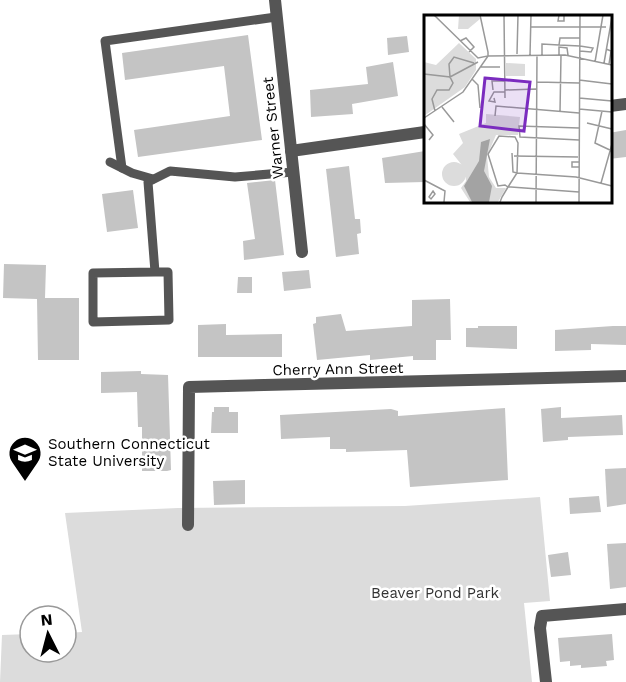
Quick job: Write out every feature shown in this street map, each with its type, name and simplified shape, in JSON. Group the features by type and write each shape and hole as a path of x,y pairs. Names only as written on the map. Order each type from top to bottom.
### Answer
{"street":[{"name":"Warner Street","path":"275,0 303,252"},
{"path":"611,106 626,104"},
{"path":"291,151 424,132"},
{"name":"Cherry Ann Street","path":"188,525 189,387 626,376"},
{"path":"546,682 540,628 542,616 626,609"}],"lane":[{"path":"122,168 105,41 276,17"},
{"path":"110,162 153,179"},
{"path":"155,272 148,182 170,171 235,177 293,172"},
{"path":"155,272 168,272 169,320 93,322 93,273 155,272"}],"green space":[{"name":"Beaver Pond Park","path":"540,497 550,601 524,603 532,682 0,682 2,635 18,634 18,664 78,664 78,632 82,632 65,513 178,508 405,506"}],"building":[{"path":"248,35 262,140 138,157 134,130 230,116 224,66 125,80 122,53"},
{"path":"407,36 409,52 388,55 387,38"},
{"path":"393,62 398,96 352,104 353,114 311,117 310,90 368,84 366,67"},
{"path":"626,130 626,157 611,159 611,133"},
{"path":"424,151 424,182 385,183 382,158"},
{"path":"349,166 355,219 360,219 361,233 357,234 359,254 336,257 326,169"},
{"path":"275,180 284,255 244,260 243,241 255,239 247,183"},
{"path":"133,190 138,228 107,232 102,194"},
{"path":"4,264 46,265 45,298 79,298 79,360 38,360 37,299 3,298"},
{"path":"309,270 311,288 284,291 282,272"},
{"path":"238,277 252,277 252,293 237,293"},
{"path":"450,299 451,340 436,340 436,360 413,360 413,356 370,360 370,355 317,360 313,324 316,323 316,317 341,314 346,331 412,326 412,300"},
{"path":"226,324 226,335 282,334 282,357 198,357 198,325"},
{"path":"478,326 517,326 517,349 466,347 466,328 478,328"},
{"path":"626,326 626,345 591,344 591,350 555,351 555,330"},
{"path":"141,371 141,374 168,375 171,470 142,471 142,427 138,427 137,392 101,393 101,372"},
{"path":"214,407 229,407 229,412 238,412 238,433 211,433"},
{"path":"561,407 561,418 622,415 623,435 568,437 568,440 543,442 541,409"},
{"path":"505,408 508,480 410,487 407,450 346,452 346,449 330,449 330,437 281,439 280,415 391,409 398,411 398,416"},
{"path":"626,468 626,504 607,507 605,469"},
{"path":"245,480 245,504 214,505 213,481"},
{"path":"599,496 601,512 570,514 569,498"},
{"path":"626,543 626,587 610,589 607,544"},
{"path":"568,552 571,575 551,577 548,555"},
{"path":"612,634 614,660 606,661 607,666 581,668 581,665 570,666 570,661 560,662 558,638"}],"place":[{"name":"Southern Connecticut State University","path":"25,482"}]}
